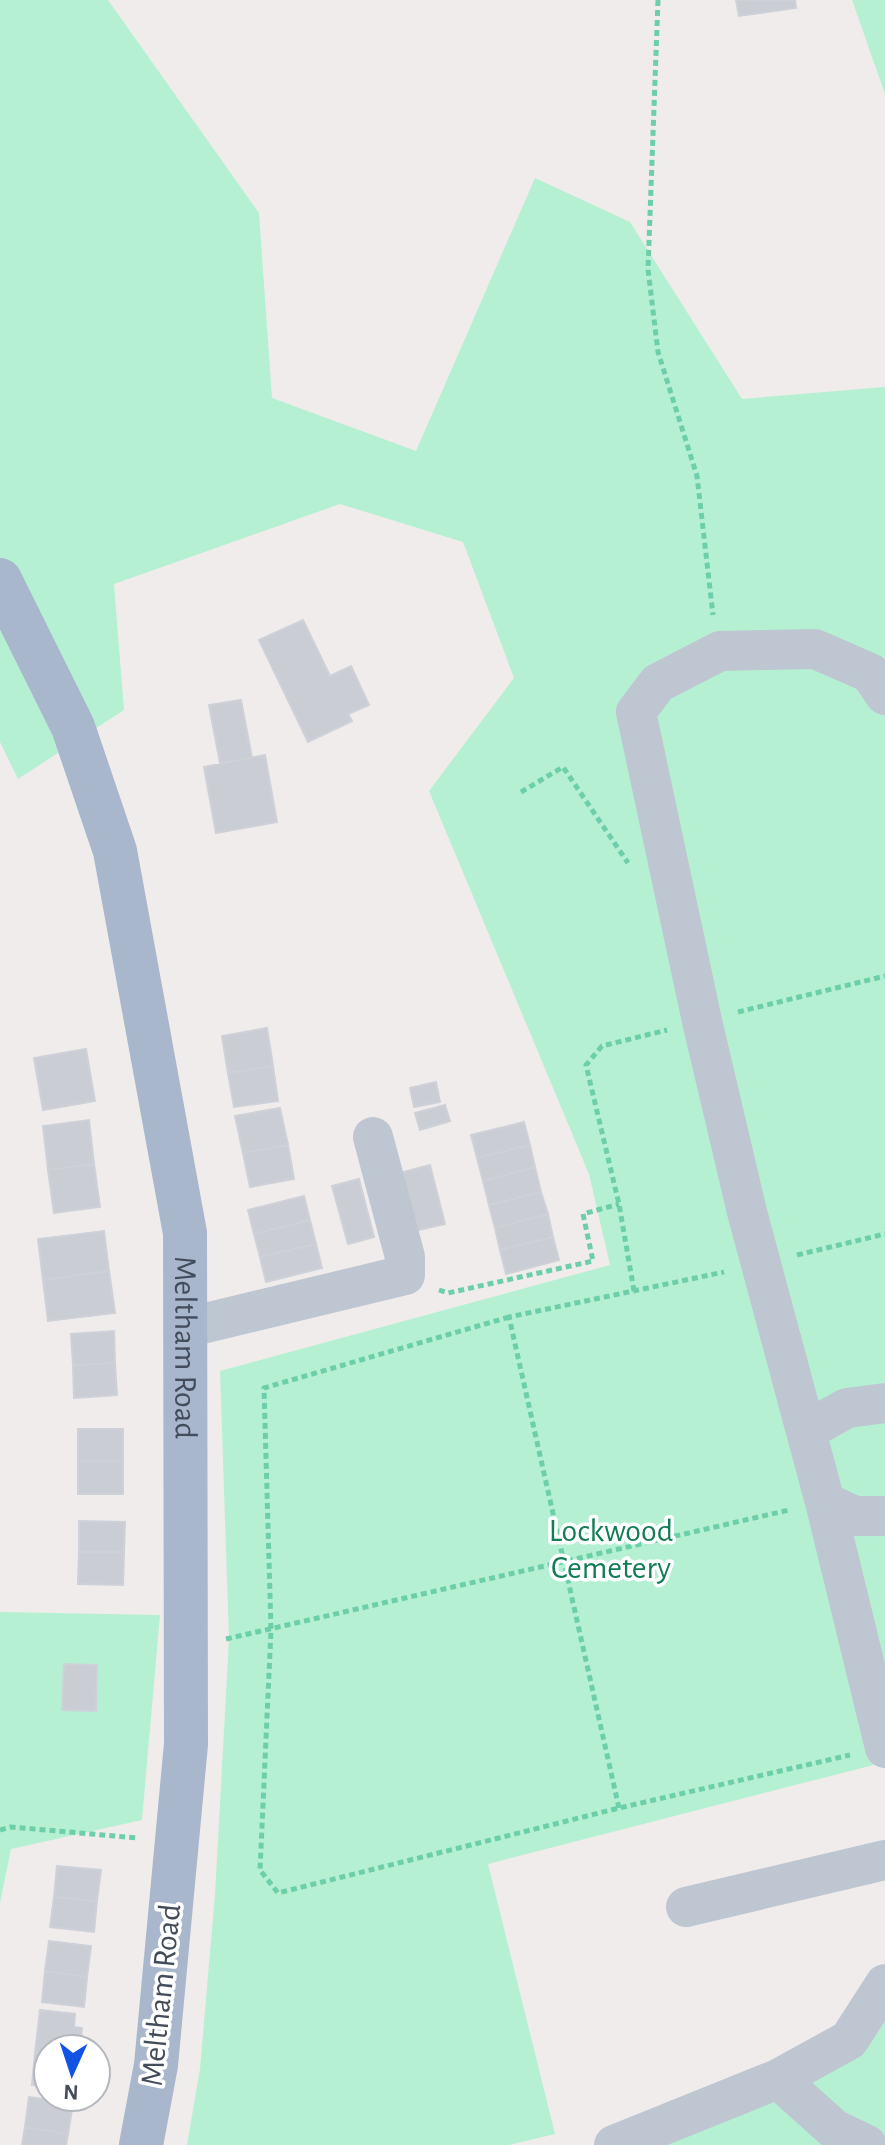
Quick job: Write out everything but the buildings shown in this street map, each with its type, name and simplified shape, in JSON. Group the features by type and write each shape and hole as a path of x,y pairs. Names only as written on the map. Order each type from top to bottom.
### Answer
{"main road":[{"name":"Meltham Road","path":"0,580 73,727 115,851 185,1233 186,1744 156,2065 141,2145"}],"lane":[{"path":"885,695 870,673 815,649 720,651 658,683 636,712 702,1021 760,1264 825,1502 885,1747"},
{"path":"185,1328 405,1275 405,1257 373,1137"},
{"path":"806,1431 847,1408 885,1403"},
{"path":"825,1502 855,1516 885,1516"},
{"path":"686,1907 885,1860"},
{"path":"614,2145 778,2079 849,2040 885,1984"},
{"path":"778,2079 834,2129 867,2145"}],"path":[{"path":"658,0 648,269 658,352 697,476 714,630 720,651"},
{"path":"521,792 563,767 634,872 671,878"},
{"path":"634,1291 619,1204 586,1065 602,1046 885,976"},
{"path":"405,1275 448,1293 593,1261 583,1214 619,1204"},
{"path":"885,1234 509,1317 264,1388 271,1630 260,1870 278,1893 619,1808 885,1747"},
{"path":"509,1317 619,1808"},
{"path":"186,1641 229,1639 271,1630 825,1502"},
{"path":"0,1830 11,1827 131,1838"}],"green space":[{"name":"Lockwood Cemetery","path":"0,0 108,0 259,213 272,398 416,451 535,178 630,222 742,399 885,387 885,1762 488,1864 555,2134 509,2145 187,2145 200,2069 215,1894 229,1639 220,1371 610,1265 589,1174 429,791 514,678 463,542 340,504 114,584 124,710 18,779 0,742"},
{"path":"852,0 885,0 885,94"},
{"path":"0,1612 160,1615 142,1820 11,1849 0,1903"},
{"path":"885,2012 885,2145 662,2145"}]}
